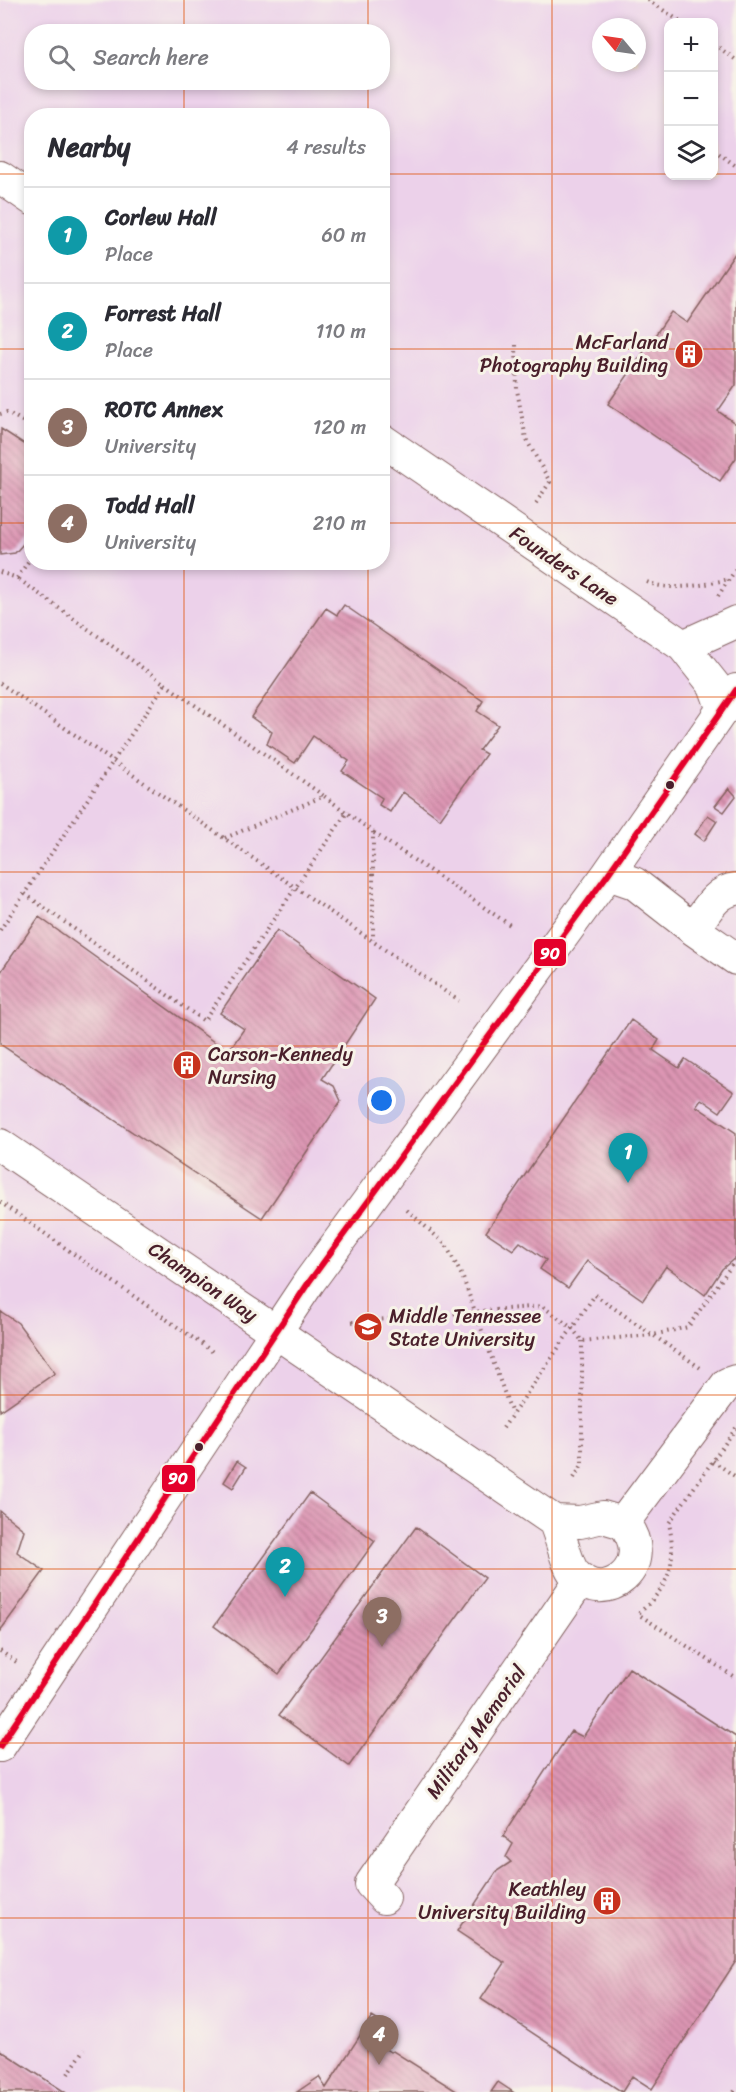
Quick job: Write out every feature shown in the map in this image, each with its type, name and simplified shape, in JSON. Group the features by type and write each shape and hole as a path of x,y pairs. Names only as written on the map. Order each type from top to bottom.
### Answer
{"street":[{"path":"0,177 24,194"},
{"name":"Founders Lane","path":"390,445 683,646 714,685 730,700"},
{"path":"683,646 736,622"},
{"path":"0,1746 275,1330 608,874 730,700"},
{"path":"608,874 633,883 736,959"},
{"path":"693,929 715,900 727,890 736,889"},
{"name":"Champion Way","path":"0,1144 554,1521"},
{"path":"623,1523 644,1499 723,1378"},
{"path":"603,1517 623,1523 636,1544 633,1568 615,1583 591,1585 581,1579 568,1562 563,1538 554,1521 580,1522 603,1517"},
{"name":"Military Memorial","path":"377,1891 581,1579"}],"path":[{"path":"648,0 675,18"},
{"path":"718,47 736,60"},
{"path":"718,153 736,166"},
{"path":"516,345 517,390 526,439 550,482 529,514"},
{"path":"0,414 7,412 24,422"},
{"path":"17,578 24,568"},
{"path":"0,572 17,578 373,832 510,925"},
{"path":"640,578 658,586 704,585 729,579"},
{"path":"0,683 459,1001"},
{"path":"0,930 165,684"},
{"path":"225,838 324,796"},
{"path":"25,894 204,1021 348,812"},
{"path":"373,832 373,940"},
{"path":"0,1202 213,1352"},
{"path":"406,1210 446,1245 476,1313 512,1415"},
{"path":"582,1341 653,1335 688,1327 734,1265 736,1259"},
{"path":"503,1428 594,1295 723,1378"},
{"path":"352,1322 542,1306 572,1328 582,1341 582,1465 574,1478"},
{"path":"736,1428 669,1523 673,1547 671,1571 659,1595 638,1614 736,1678"},
{"path":"713,1461 736,1477"},
{"path":"0,1651 18,1663"},
{"path":"68,2074 85,2049"}],"shaded area":[{"name":"Middle Tennessee State University","path":"0,0 736,0 736,2092 0,2092"}],"building":[{"name":"McFarland Photography Building","path":"736,252 736,385 718,411 736,424 736,458 720,481 608,404 671,312 687,323"},
{"path":"1,429 24,444 24,543 15,553 0,555"},
{"path":"344,605 483,701 477,711 498,725 479,750 486,754 440,819 403,792 390,812 379,805 382,798 342,771 349,761 313,736 295,763 267,744 272,732 251,717 326,608 337,615"},
{"path":"729,788 736,796 724,812 715,806"},
{"path":"708,815 717,821 704,841 695,834"},
{"name":"Carson-Kennedy Nursing","path":"39,917 228,1052 244,1029 220,1013 277,930 375,999 322,1079 334,1086 341,1101 262,1218 0,1044 0,973"},
{"path":"631,1020 659,1040 653,1050 679,1068 685,1059 734,1092 720,1112 701,1099 696,1106 736,1133 736,1257 722,1269 705,1295 666,1266 643,1300 587,1261 568,1288 540,1269 546,1260 520,1242 513,1250 486,1232"},
{"path":"0,1311 18,1323 55,1373 0,1411"},
{"path":"237,1461 246,1467 233,1488 224,1482"},
{"path":"310,1493 375,1541 279,1674 214,1626"},
{"path":"0,1511 24,1530 17,1552 44,1571 0,1631"},
{"path":"416,1527 485,1578 349,1766 279,1715"},
{"name":"Keathley University Building","path":"629,1668 736,1737 736,1961 652,2089 632,2076 622,2092 481,1999 505,1963 457,1931 497,1871 511,1862 506,1857 513,1844 503,1836 571,1731 583,1737"},
{"path":"372,2017 386,2026 375,2042 458,2092 297,2092 319,2077 326,2088"},
{"path":"0,2050 65,2092 0,2092"},
{"path":"498,2082 513,2092 491,2092"}],"transit line":[{"name":"90","path":"0,1746 309,1282 608,874 736,690"}],"place":[{"name":"McFarland Photography Building","path":"689,354"},
{"name":"Carson-Kennedy Nursing","path":"187,1065"},
{"name":"Corlew Hall","path":"628,1183"},
{"name":"Middle Tennessee State University","path":"368,1327"},
{"name":"Forrest Hall","path":"285,1597"},
{"name":"ROTC Annex","path":"382,1647"},
{"name":"Keathley University Building","path":"607,1901"},
{"name":"Todd Hall","path":"379,2065"}]}
